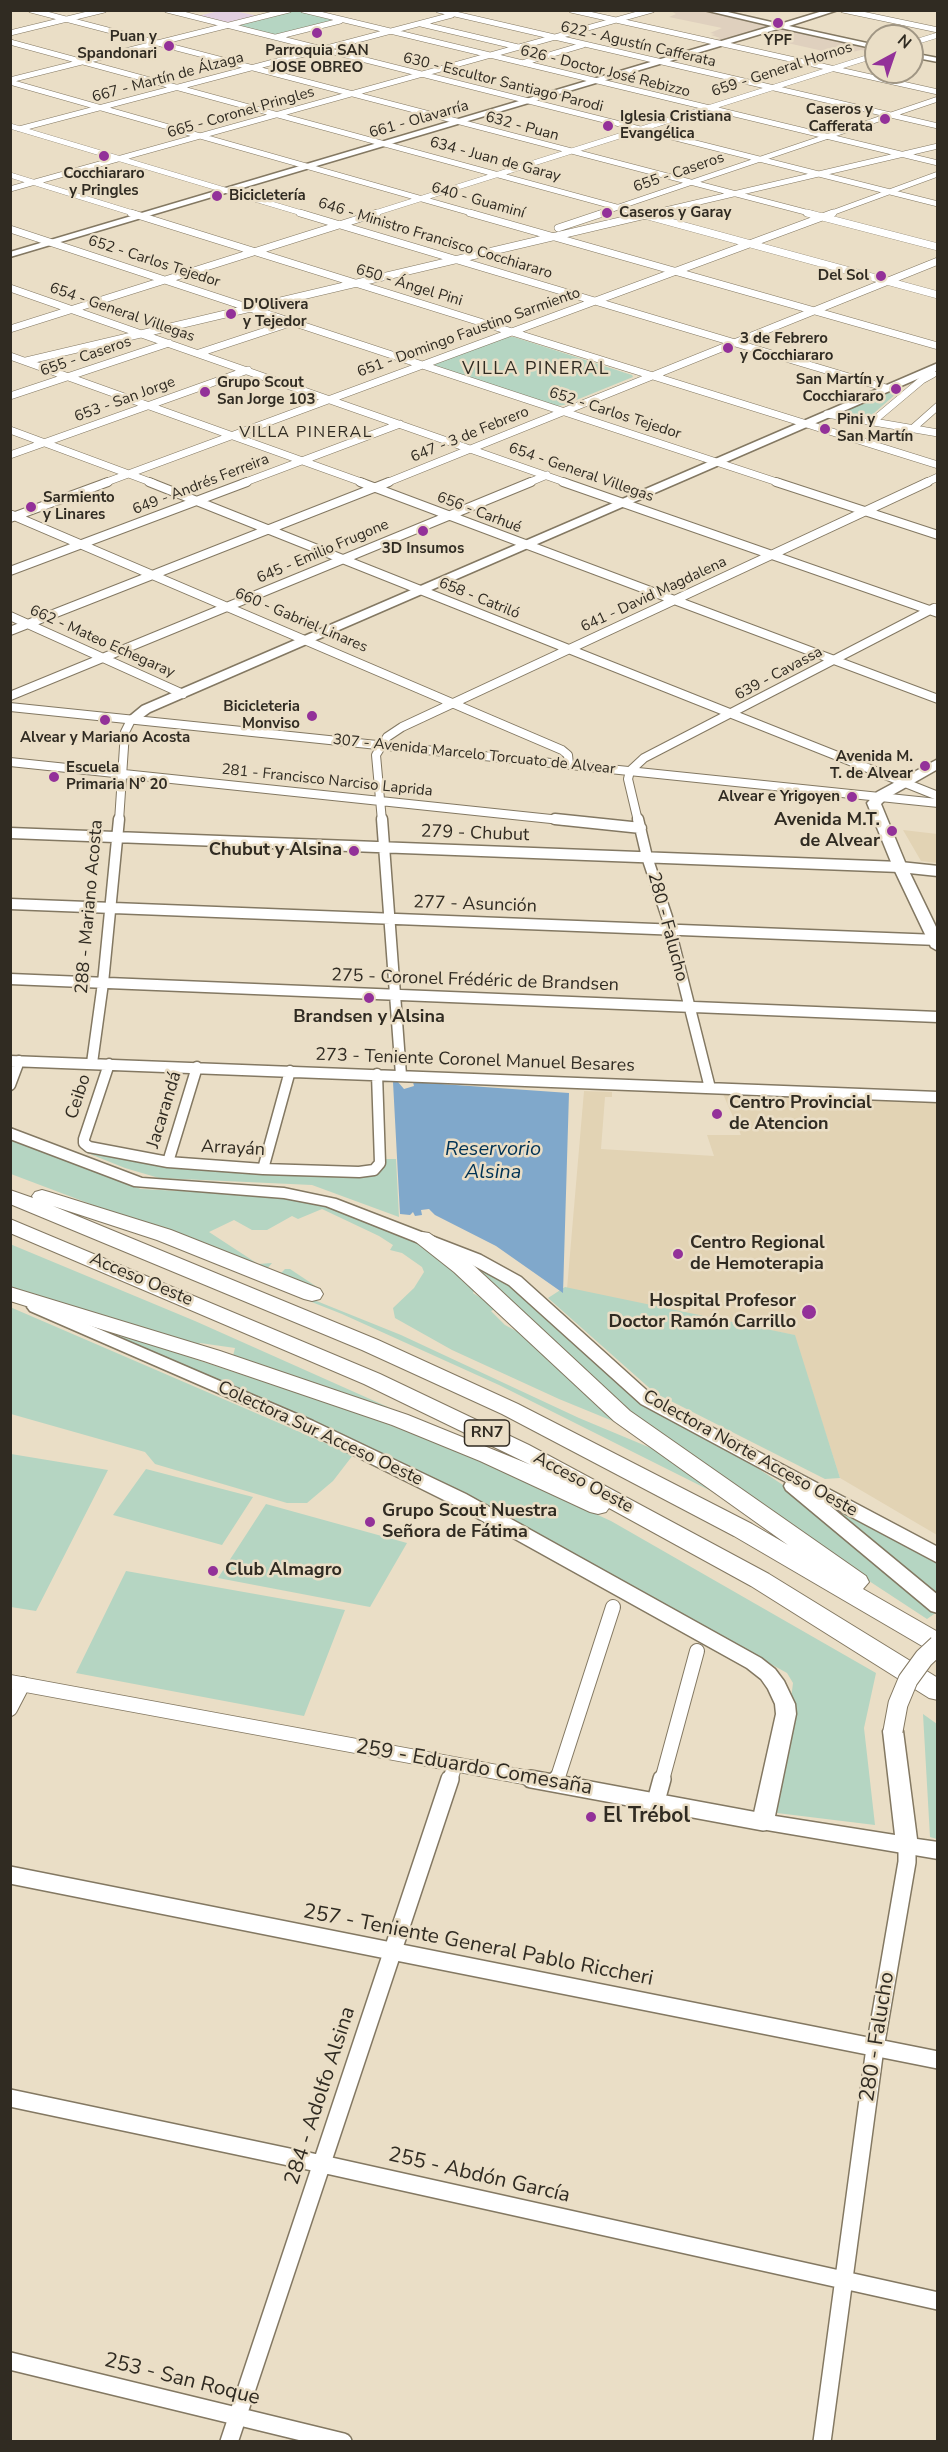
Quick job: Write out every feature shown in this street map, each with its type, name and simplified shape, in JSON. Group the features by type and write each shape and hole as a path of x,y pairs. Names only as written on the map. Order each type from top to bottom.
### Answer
{"highway":[{"path":"10,1186 164,1235 312,1294"},
{"name":"Acceso Oeste","path":"10,1196 370,1345 510,1409 744,1530 938,1643"},
{"name":"Acceso Oeste","path":"10,1225 362,1374 438,1409 597,1490 760,1580 938,1691"},
{"path":"422,1238 462,1267 622,1416 828,1560 938,1643"},
{"path":"10,1295 212,1356 400,1420 488,1455 760,1580"}],"main road":[{"name":"307 - Avenida Marcelo Torcuato de Alvear","path":"10,702 882,795 938,803"},
{"name":"307 - Avenida Marcelo Torcuato de Alvear","path":"10,707 134,717"},
{"name":"307 - Avenida Marcelo Torcuato de Alvear","path":"882,795 938,797"}],"street":[{"name":"632 - Puan","path":"31,10 938,247"},
{"path":"10,33 104,10"},
{"name":"630 - Escultor Santiago Parodi","path":"167,10 938,204"},
{"path":"10,81 288,10"},
{"name":"626 - Doctor José Rebizzo","path":"303,10 706,109 938,163"},
{"name":"622 - Agustín Cafferata","path":"438,10 938,126"},
{"name":"667 - Martín de Álzaga","path":"10,131 470,10"},
{"path":"571,10 938,92"},
{"name":"665 - Coronel Pringles","path":"10,189 652,10"},
{"path":"707,10 864,44"},
{"name":"661 - Olavarría","path":"10,255 835,10"},
{"path":"843,10 938,30"},
{"path":"275,38 343,20"},
{"path":"419,24 519,48"},
{"name":"634 - Juan de Garay","path":"10,42 938,295"},
{"path":"520,63 585,45"},
{"name":"659 - General Hornos","path":"10,329 864,59"},
{"name":"640 - Guaminí","path":"10,81 938,346"},
{"name":"655 - Caseros","path":"497,249 938,99"},
{"name":"646 - Ministro Francisco Cocchiararo","path":"10,126 886,388"},
{"path":"10,364 938,146"},
{"name":"651 - Domingo Faustino Sarmiento","path":"12,516 938,174"},
{"name":"650 - Ángel Pini","path":"10,175 938,465"},
{"name":"652 - Carlos Tejedor","path":"10,229 938,535"},
{"name":"647 - 3 de Febrero","path":"10,631 472,450 938,261"},
{"name":"654 - General Villegas","path":"10,288 935,610"},
{"path":"199,353 292,322"},
{"name":"655 - Caseros","path":"10,396 169,343"},
{"name":"656 - Carhué","path":"10,356 303,460 938,699"},
{"name":"653 - San Jorge","path":"10,454 248,370"},
{"path":"134,717 419,590 886,388 933,371"},
{"path":"872,422 933,371"},
{"path":"912,429 938,406"},
{"path":"827,414 938,433"},
{"name":"649 - Andrés Ferreira","path":"10,571 400,424"},
{"name":"658 - Catriló","path":"10,430 130,474 938,797"},
{"name":"645 - Emilio Frugone","path":"10,696 547,475"},
{"name":"641 - David Magdalena","path":"382,742 402,728 454,703 938,477"},
{"name":"660 - Gabriel Linares","path":"12,516 306,639 562,750 568,754 569,761"},
{"name":"639 - Cavassa","path":"632,769 644,758 935,610"},
{"name":"662 - Mateo Echegaray","path":"10,616 183,694"},
{"name":"288 - Mariano Acosta","path":"92,1063 103,983 124,774 125,732 134,717"},
{"path":"382,742 376,755 391,918 401,1075"},
{"name":"281 - Francisco Narciso Laprida","path":"10,762 641,828"},
{"path":"936,942 900,867 874,805 882,795 938,764"},
{"name":"280 - Falucho","path":"632,769 628,779 647,857 669,930 710,1088"},
{"name":"279 - Chubut","path":"10,833 900,867 938,871"},
{"name":"277 - Asunción","path":"10,904 936,942"},
{"name":"275 - Coronel Frédéric de Brandsen","path":"10,979 938,1017"},
{"path":"10,1085 15,1061"},
{"name":"273 - Teniente Coronel Manuel Besares","path":"15,1061 938,1097"},
{"name":"Ceibo","path":"84,1143 109,1064"},
{"name":"Jacarandá","path":"168,1162 197,1067"},
{"path":"263,1169 290,1071"},
{"name":"Arrayán","path":"84,1143 99,1150 168,1162 263,1169 359,1172 374,1170 380,1163 377,1074"},
{"name":"Colectora Norte Acceso Oeste","path":"10,1133 140,1183 300,1195 330,1202 499,1270 530,1294 647,1400 938,1556"},
{"name":"Colectora Sur Acceso Oeste","path":"10,1295 307,1425 459,1499 754,1663 768,1674 777,1686 785,1704 786,1714 763,1822"},
{"path":"764,1461 938,1606"},
{"path":"556,1784 613,1607"},
{"name":"280 - Falucho","path":"822,2442 875,2048 907,1862 893,1731 898,1704 909,1680 938,1643"},
{"path":"656,1801 697,1651"},
{"path":"10,1709 17,1683"},
{"name":"259 - Eduardo Comesaña","path":"17,1683 763,1822 938,1851"},
{"name":"284 - Adolfo Alsina","path":"229,2442 454,1765"},
{"name":"257 - Teniente General Pablo Riccheri","path":"10,1875 392,1953 938,2060"},
{"name":"255 - Abdón García","path":"10,2098 322,2164 938,2301"},
{"name":"253 - San Roque","path":"10,2361 343,2442"}],"shaded area":[{"path":"223,10 258,16 225,23 198,16"},
{"path":"671,11 703,11 773,26 724,42 711,41 720,38 710,33 722,28 669,17 676,14"},
{"path":"779,28 864,46 864,51 841,50 832,53 774,40 782,37 763,33"},
{"path":"903,830 937,834 937,863 921,861"},
{"name":"Hospital Profesor Doctor Ramón Carrillo","path":"584,1091 612,1092 612,1097 605,1097 601,1149 714,1156 707,1135 741,1135 723,1094 937,1102 937,1535 840,1478 794,1335 567,1289"}],"green space":[{"path":"293,10 336,20 275,37 234,25"},
{"path":"505,337 514,337 633,377 557,406 435,366 434,363"},
{"path":"890,391 897,393 866,420 838,414"},
{"path":"10,1139 141,1189 278,1196 324,1206 413,1240 431,1250 476,1286 473,1293 497,1308 491,1311 505,1325 518,1332 522,1331 620,1424 452,1350 395,1318 393,1308 414,1288 424,1272 422,1267 402,1253 390,1250 393,1245 379,1236 322,1209 298,1219 292,1216 267,1230 252,1230 234,1220 209,1232 258,1264 272,1263 267,1269 279,1275 285,1269 290,1269 323,1291 316,1294 175,1236 11,1174"},
{"path":"89,1150 359,1174 385,1159 396,1159 399,1217 312,1185 159,1178 125,1168 85,1152"},
{"path":"145,1232 401,1335 579,1418 670,1456 739,1505 499,1385 342,1314 145,1236"},
{"path":"10,1244 195,1321 444,1432 233,1356 235,1348 200,1343 196,1348 11,1288"},
{"path":"462,1259 505,1280 593,1359 783,1485 937,1612 927,1619 776,1520 624,1413"},
{"path":"565,1287 795,1335 840,1478 825,1479 655,1393 548,1298"},
{"path":"10,1307 353,1455 333,1481 307,1503 287,1503 155,1464 145,1452 11,1414"},
{"path":"95,1326 358,1413 456,1450 611,1521 876,1673 864,1728 875,1825 777,1813 793,1683 787,1673 446,1485"},
{"path":"11,1454 108,1470 36,1611 11,1607"},
{"path":"146,1469 253,1497 222,1545 113,1515"},
{"path":"828,1502 915,1551 937,1560 937,1598 826,1504"},
{"path":"266,1504 407,1543 370,1607 218,1578"},
{"path":"126,1571 345,1610 304,1716 76,1673"},
{"path":"923,1714 937,1724 937,1839 930,1837"}],"water":[{"name":"Reservorio Alsina","path":"393,1082 398,1082 404,1089 414,1086 413,1082 569,1093 563,1293 496,1246 435,1215 429,1209 421,1210 422,1215 415,1216 413,1212 410,1215 400,1214"}],"place":[{"name":"YPF","path":"778,23"},
{"name":"Parroquia SAN JOSE OBREO","path":"317,33"},
{"name":"Puan y Spandonari","path":"169,46"},
{"name":"Caseros y Cafferata","path":"885,119"},
{"name":"Iglesia Cristiana Evangélica","path":"608,126"},
{"name":"Cocchiararo y Pringles","path":"104,156"},
{"name":"Bicicletería","path":"217,196"},
{"name":"Caseros y Garay","path":"607,213"},
{"name":"Del Sol","path":"881,276"},
{"name":"D'Olivera y Tejedor","path":"231,314"},
{"name":"3 de Febrero y Cocchiararo","path":"728,348"},
{"name":"San Martín y Cocchiararo","path":"896,389"},
{"name":"Grupo Scout San Jorge 103","path":"205,392"},
{"name":"Pini y San Martín","path":"825,429"},
{"name":"Sarmiento y Linares","path":"31,507"},
{"name":"3D Insumos","path":"423,531"},
{"name":"Bicicleteria Monviso","path":"312,716"},
{"name":"Alvear y Mariano Acosta","path":"105,720"},
{"name":"Avenida M. T. de Alvear","path":"925,766"},
{"name":"Escuela Primaria N° 20","path":"54,777"},
{"name":"Alvear e Yrigoyen","path":"852,797"},
{"name":"Avenida M.T. de Alvear","path":"892,831"},
{"name":"Chubut y Alsina","path":"354,851"},
{"name":"Brandsen y Alsina","path":"369,998"},
{"name":"Centro Provincial de Atencion","path":"717,1114"},
{"name":"Centro Regional de Hemoterapia","path":"678,1254"},
{"name":"Hospital Profesor Doctor Ramón Carrillo","path":"809,1312"},
{"name":"Grupo Scout Nuestra Señora de Fátima","path":"370,1522"},
{"name":"Club Almagro","path":"213,1571"},
{"name":"El Trébol","path":"591,1817"}],"district":[{"name":"VILLA PINERAL","path":"536,370"},
{"name":"VILLA PINERAL","path":"306,433"}]}
